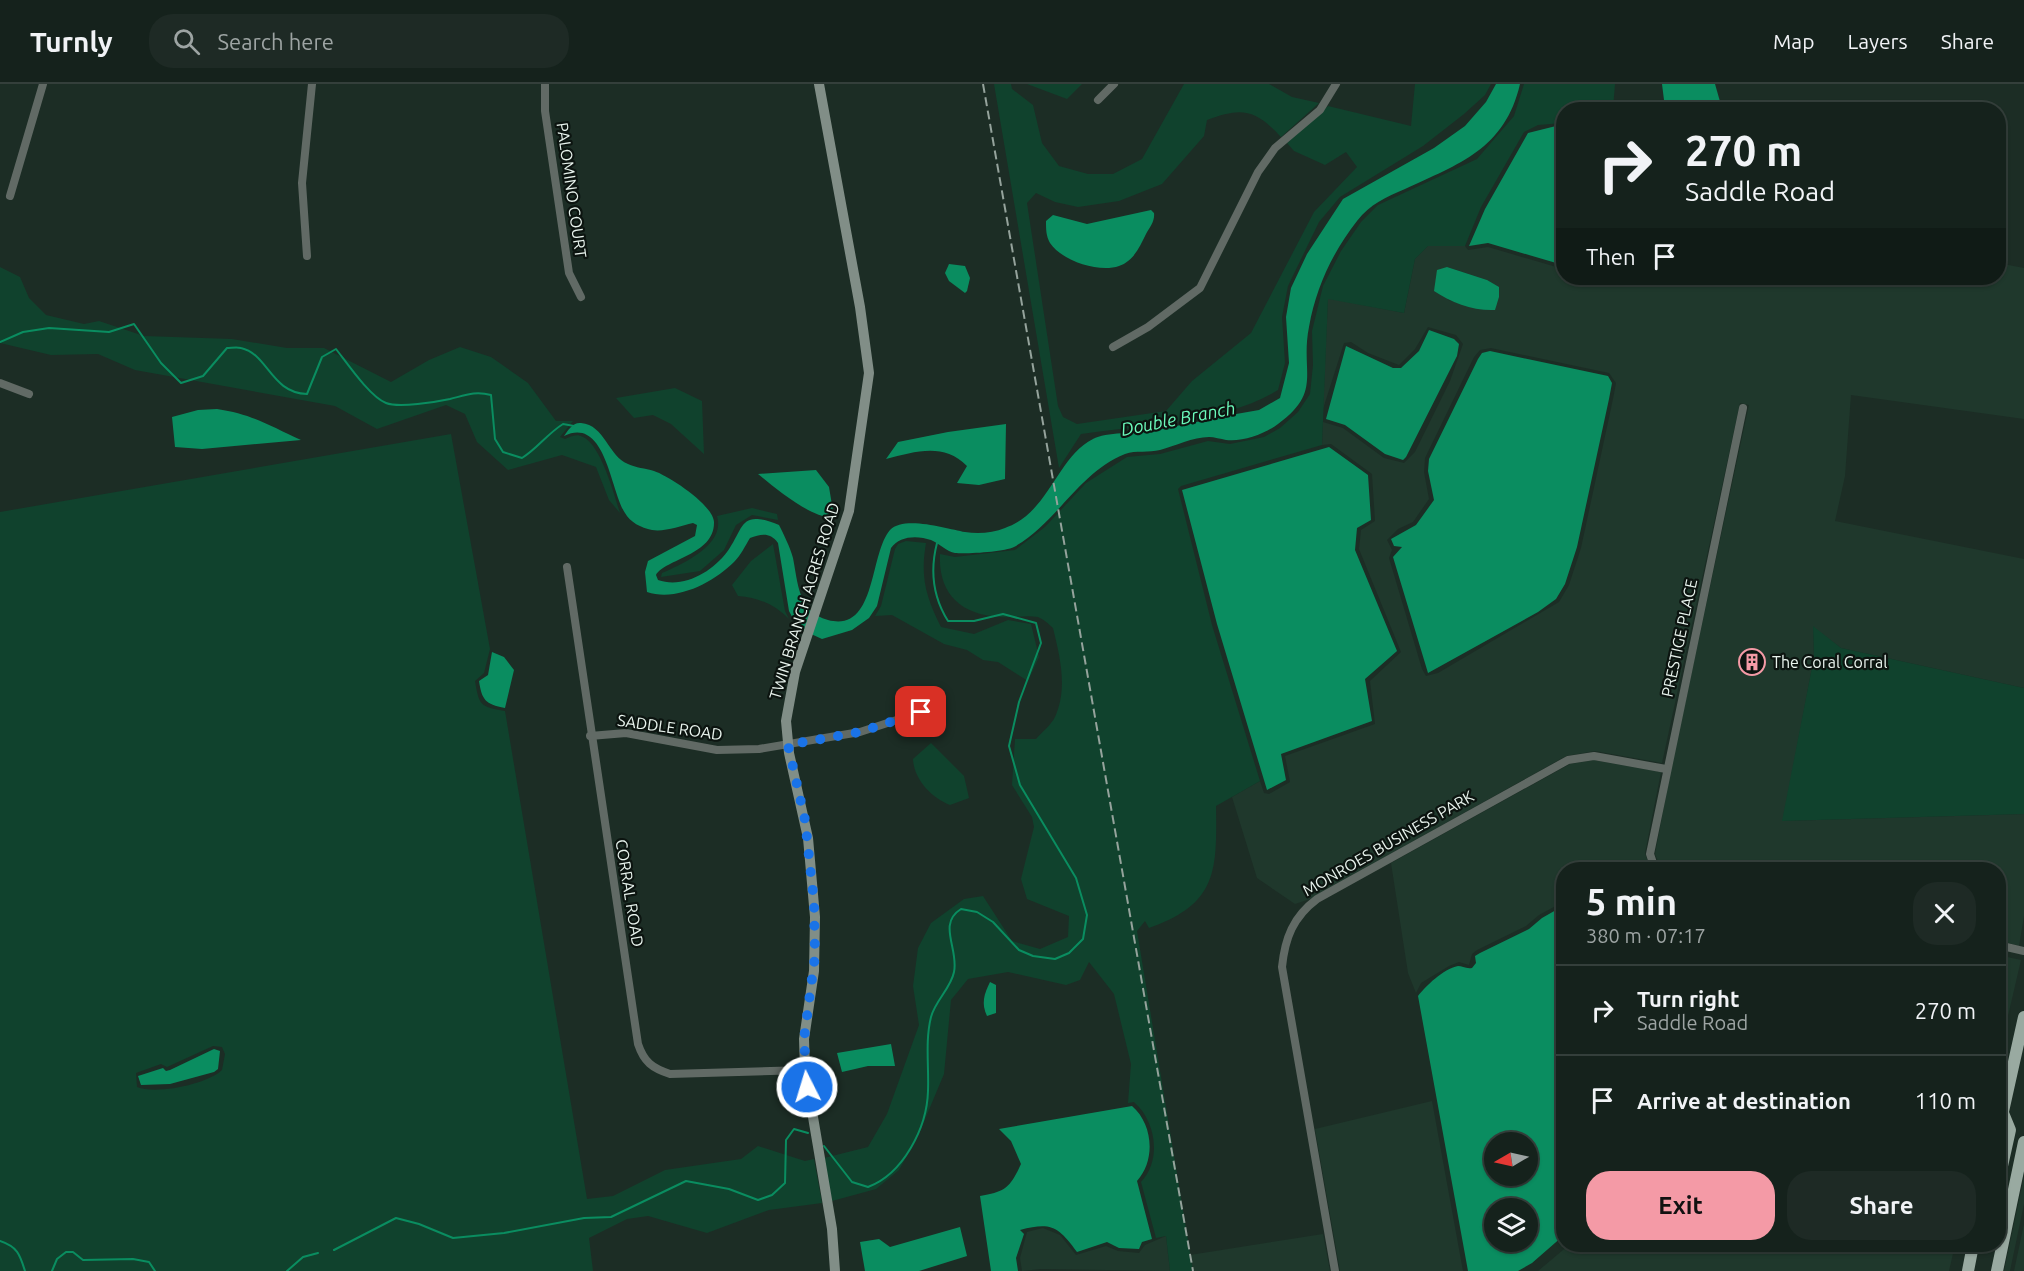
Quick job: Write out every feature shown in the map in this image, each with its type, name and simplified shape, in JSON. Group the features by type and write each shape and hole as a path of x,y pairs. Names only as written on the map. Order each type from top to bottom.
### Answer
{"main road":[{"path":"2006,1098 2024,1017"},
{"path":"2006,1120 2010,1130 2006,1148"},
{"path":"2006,1220 2024,1142"},
{"path":"1968,1271 1972,1252"},
{"path":"1996,1271 1999,1252"}],"street":[{"path":"10,196 43,84"},
{"path":"307,256 302,183 312,84"},
{"name":"PALOMINO COURT","path":"545,84 545,111 569,273 581,297"},
{"name":"TWIN BRANCH ACRES ROAD","path":"819,84 860,307 869,373 849,511 789,696 788,745 807,829 815,909 815,956 805,1024 805,1070 832,1229 835,1271"},
{"path":"1098,100 1114,84"},
{"path":"1113,347 1148,327 1200,288 1258,172 1275,148 1320,110 1336,84"},
{"path":"0,383 29,394"},
{"name":"PRESTIGE PLACE","path":"1653,862 1650,854 1666,769 1743,408"},
{"name":"CORRAL ROAD","path":"567,567 590,736 638,1044 643,1058 654,1069 670,1074 805,1070"},
{"name":"SADDLE ROAD","path":"590,736 626,733 717,750 788,745 860,732 921,712"},
{"name":"MONROES BUSINESS PARK","path":"1335,1271 1282,967 1284,944 1302,911 1317,899 1568,760 1594,756 1666,769"},
{"path":"2006,947 2024,951"}],"shaded area":[{"path":"994,84 1011,84 1012,89 1033,105 1042,143 1059,166 1088,174 1113,174 1142,159 1184,84 1269,84 1292,97 1319,103 1281,137 1263,121 1247,113 1230,113 1207,120 1204,136 1162,184 1119,201 1078,207 1055,202 1036,193 1027,203 1058,406 1063,417 1077,424 1166,411 1192,381 1251,333 1314,212 1357,167 1346,152 1325,165 1294,151 1287,143 1328,106 1411,126 1415,84 1491,84 1485,95 1464,114 1423,146 1340,197 1319,222 1288,286 1282,317 1285,363 1278,390 1233,410 1208,416 1081,434 1059,468"},
{"path":"1027,84 1082,84 1067,99"},
{"path":"1496,84 1520,84 1513,106 1491,139 1461,162 1373,206 1357,221 1340,246 1326,271 1312,313 1307,343 1305,391 1301,401 1292,412 1278,424 1267,431 1246,438 1226,440 1203,437 1160,450 1125,454 1108,462 1094,473 1043,525 1009,549 955,553 926,538 903,539 891,548 877,606 869,618 852,630 822,639 798,628 789,611 778,543 772,537 765,535 750,538 734,562 706,583 670,594 647,592 645,572 648,561 695,536 697,525 693,523 657,530 636,524 625,513 605,458 598,446 589,436 578,433 564,436 576,424 589,425 596,429 621,460 670,479 690,492 707,508 714,523 712,534 698,549 661,569 656,575 658,580 677,582 705,572 727,552 745,523 757,519 779,525 792,554 798,586 805,603 818,616 828,620 844,621 855,615 864,604 883,541 890,530 897,526 915,523 975,533 1000,530 1020,521 1032,510 1043,498 1070,458 1093,439 1113,434 1152,431 1259,410 1280,398 1289,363 1286,317 1291,288 1307,254 1343,199 1434,148 1465,126 1486,102"},
{"path":"1524,84 1615,84 1614,102 1556,102 1556,124 1538,125 1524,132 1481,207 1465,246 1428,246 1415,259 1404,313 1328,299 1322,445 1181,486 1178,489 1212,625 1260,781 1216,806 1216,850 1213,867 1208,883 1200,896 1188,908 1171,919 1149,928 1145,921 1137,931 1193,1271 1170,1271 1166,1236 1156,1238 1141,1182 1152,1163 1154,1141 1147,1119 1141,1110 1134,1102 1128,1103 1131,1064 1114,994 1089,962 1080,980 1066,985 1008,972 968,979 951,1000 944,1074 918,1136 899,1170 876,1189 832,1201 824,1158 868,1147 887,1114 919,1025 913,986 918,948 931,923 964,899 983,896 1012,941 1040,949 1068,937 1069,916 1027,899 1021,879 1034,827 1032,817 1012,785 1015,739 1036,739 1049,726 1059,706 1062,672 1053,628 1038,617 986,615 973,612 963,606 954,599 943,580 940,554 955,557 1015,550 1045,527 1086,483 1127,457 1160,454 1208,441 1230,444 1264,437 1280,428 1298,412 1310,394 1313,365 1312,331 1323,286 1341,251 1361,222 1378,205 1477,159 1514,116"},
{"path":"1662,84 1715,84 1720,102 1669,102 1664,100"},
{"path":"1556,126 1556,263 1488,243 1469,246 1485,209 1528,133"},
{"path":"1151,210 1154,213 1153,221 1133,257 1124,264 1111,268 1092,267 1072,260 1050,243 1047,235 1046,221 1053,215 1087,224"},
{"path":"1428,246 1465,246 1468,250 1488,247 1556,267 1556,285 2006,285 2006,265 2024,268 2024,419 1851,395 1845,476 1835,521 2024,559 2024,688 1841,648 1813,627 1814,657 1783,821 2024,814 2024,916 2019,946 2006,942 2006,862 1658,861 1655,854 1671,769 1749,405 1740,403 1662,763 1595,751 1566,756 1310,899 1295,904 1257,878 1232,797 1260,781 1264,793 1269,794 1290,782 1285,756 1375,724 1370,681 1401,652 1359,549 1361,530 1375,521 1372,474 1331,444 1322,445 1323,422 1343,428 1384,458 1404,463 1415,452 1450,381 1463,344 1456,335 1428,327 1415,349 1399,365 1368,353 1351,342 1344,343 1323,409 1328,298 1404,313 1415,259","holes":["1447,267 1487,280 1485,310 1448,300","1491,348 1609,373 1616,383 1581,548 1569,585 1559,602 1438,673 1426,676 1389,558 1392,550 1387,540 1398,529 1413,522 1429,499 1424,472 1425,458 1474,357 1480,350"]},
{"path":"949,264 965,266 970,278 965,293 949,281 945,273"},
{"path":"0,267 20,277 29,298 46,315 84,324 99,321 144,336 232,339 287,348 324,348 391,382 429,360 460,347 491,357 528,383 556,421 573,421 560,437 565,439 578,435 590,442 606,471 620,513 609,500 596,467 562,455 508,470 477,442 465,414 446,405 377,429 335,406 135,370 98,354 51,355 0,343"},
{"path":"1447,267 1487,280 1499,287 1495,310 1463,305 1434,291 1437,270"},
{"path":"1429,330 1454,339 1459,344 1457,356 1403,460 1385,454 1345,425 1326,419 1346,346 1393,368 1401,368 1419,351"},
{"path":"1490,351 1608,376 1612,383 1609,399 1577,547 1565,584 1556,599 1538,612 1428,673 1393,557 1402,547 1394,546 1391,539 1416,525 1434,500 1428,471 1429,459 1478,359 1482,353"},
{"path":"675,388 702,401 704,454 671,424 653,415 634,418 616,398"},
{"path":"217,409 251,417 301,440 202,449 175,447 172,417 198,410"},
{"path":"1006,424 1005,479 979,485 957,483 967,466 958,459 938,451 918,452 886,459 898,442"},
{"path":"451,434 490,649 484,673 475,681 476,689 482,704 505,711 587,1199 613,1196 665,1170 741,1159 758,1146 805,1161 814,1159 822,1203 769,1210 707,1233 648,1216 627,1219 589,1238 593,1271 0,1271 0,512","holes":["213,1046 222,1047 225,1054 222,1070 205,1080 169,1089 156,1090 137,1087 136,1073 161,1064 167,1067"]},
{"path":"1329,447 1368,475 1371,520 1357,528 1355,550 1397,651 1365,679 1372,721 1281,754 1286,780 1267,790 1217,624 1182,490"},
{"path":"816,470 829,487 834,517 825,517 805,508 758,474"},
{"path":"752,508 777,514 778,520 752,515 736,525 724,550 700,571 661,577 662,573 691,559 709,544 718,526 717,516"},
{"path":"906,541 926,543 924,577 931,606 941,627 974,634 1008,620 1031,624 1039,657 1028,681 998,662 983,660 967,650 944,644 892,615 875,616 881,606 895,549 898,544"},
{"path":"773,544 785,611 789,619 778,609 766,603 738,596 732,585 751,561"},
{"path":"1813,626 1841,648 2024,688 2024,814 1782,821 1814,657"},
{"path":"492,652 504,657 514,670 505,708 489,703 483,697 480,687 479,681 488,675"},
{"path":"931,743 964,776 969,798 950,805 937,798 920,781 913,759"},
{"path":"1594,760 1661,772 1645,853 1648,862 1556,862 1556,906 1539,915 1526,926 1477,950 1472,954 1469,965 1459,962 1421,983 1416,993 1408,973 1391,863 1570,764"},
{"path":"1556,910 1556,1242 1532,1263 1518,1271 1468,1271 1418,996 1430,983 1452,968 1458,966 1472,968 1476,963 1475,956 1529,929"},
{"path":"2006,957 2021,960 2006,1025"},
{"path":"990,982 996,985 996,1013 987,1016 984,999"},
{"path":"891,1044 895,1066 868,1066 842,1072 837,1053"},
{"path":"214,1049 220,1051 218,1069 214,1072 170,1084 141,1085 138,1076 163,1068 166,1071 170,1070"},
{"path":"1432,1101 1463,1271 1340,1271 1315,1129"},
{"path":"1132,1106 1144,1122 1150,1142 1147,1163 1137,1181 1152,1239 1142,1242 1139,1249 1119,1248 1107,1242 1077,1252 1059,1232 1053,1228 1039,1226 1020,1230 1024,1234 1016,1258 1018,1271 991,1271 980,1196 1006,1188 1021,1164 1011,1141 999,1129"},
{"path":"2024,1177 2024,1204 2010,1271 2004,1271"},
{"path":"2024,1224 2024,1271 2014,1271"},
{"path":"960,1227 967,1256 919,1271 865,1271 860,1242 879,1239 890,1247"},
{"path":"1043,1228 1060,1235 1076,1255 1106,1246 1118,1251 1139,1253 1145,1245 1166,1236 1170,1271 1041,1269 1022,1271 1020,1258 1027,1232"},
{"path":"1323,1234 1330,1271 1193,1271 1190,1255"},
{"path":"1561,1252 1953,1252 1949,1271 1538,1271"}],"waterway":[{"name":"Double Branch","path":"0,342 23,332 49,328 109,332 134,324 161,363 181,383 203,376 227,348 239,348 258,358 285,387 307,394 322,357 336,349 366,387 386,403 408,405 436,402 470,394 491,395 495,439 503,452 522,458 563,424 574,426"},
{"path":"824,1146 852,1182 868,1187 881,1181 892,1172 911,1148 927,1105 928,1035 931,1017 950,984 954,972 950,922 961,909 977,912 993,922 1019,950 1033,956 1055,959 1069,953 1083,939 1087,915 1076,878 1020,785 1009,746 1019,702 1041,643 1036,623 1003,614 974,621 948,621 939,602 934,583 937,543"},
{"path":"334,1250 396,1218 419,1224 453,1238 504,1233 584,1218 611,1217 686,1181 729,1189 758,1200 772,1195 785,1183 786,1140 794,1129 808,1133"},
{"path":"0,1241 17,1252 25,1271"},
{"path":"52,1271 57,1259 66,1252 73,1252 83,1260 133,1259 149,1262 155,1271"},
{"path":"287,1271 303,1257 318,1253"}],"railway":[{"path":"983,84 1193,1271"}],"place":[{"name":"The Coral Corral","path":"1752,662"}],"route":[{"path":"807,1087 804,1039 812,984 816,930 805,820 788,745 860,732 921,712"}]}
